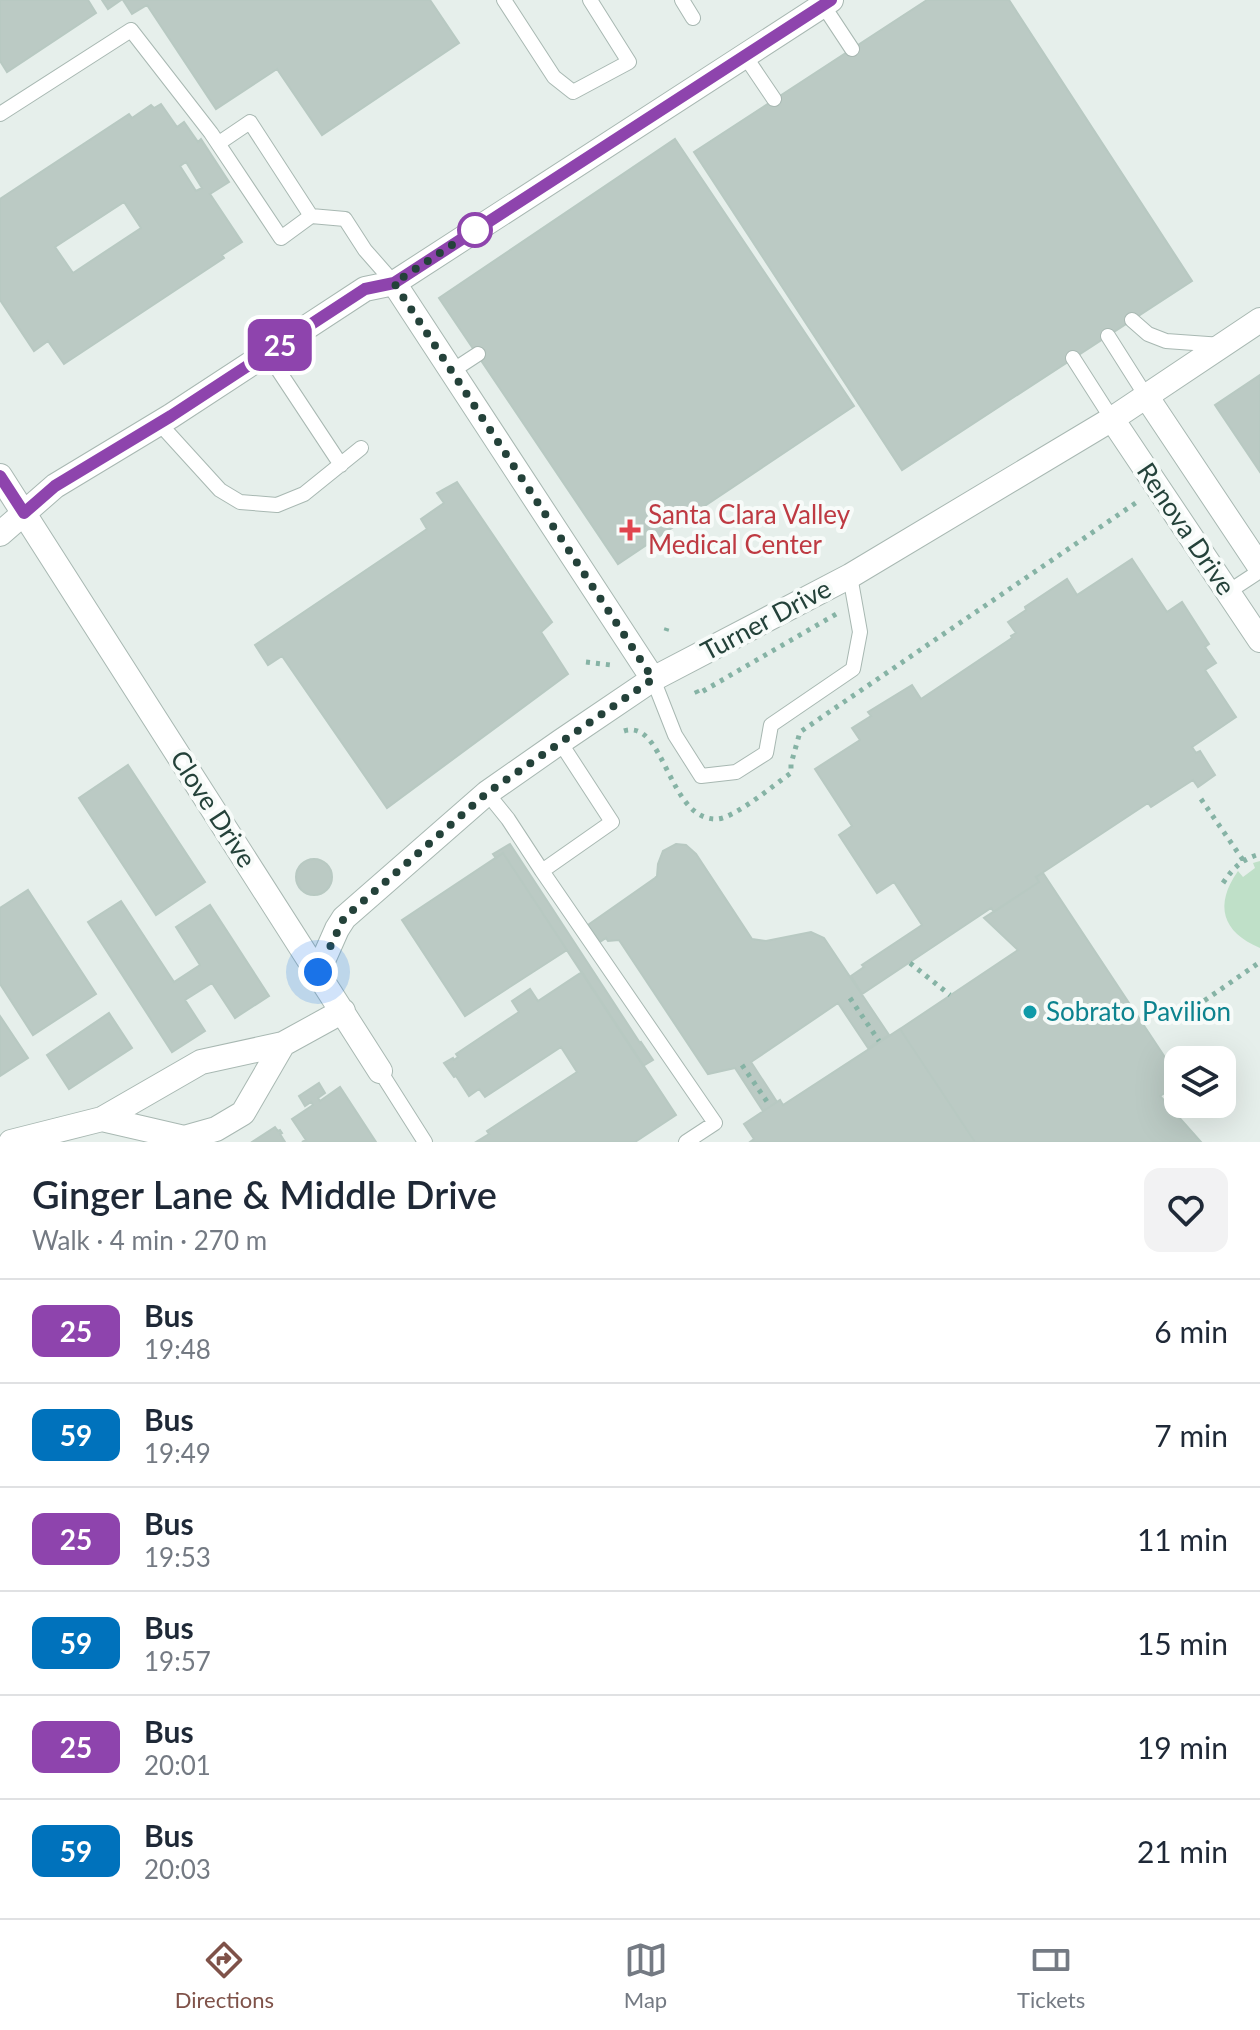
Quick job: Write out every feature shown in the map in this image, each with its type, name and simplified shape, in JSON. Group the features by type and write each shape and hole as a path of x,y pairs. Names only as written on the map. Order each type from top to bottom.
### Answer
{"street":[{"path":"0,534 55,486 159,423 365,289 394,283 827,3"},
{"path":"394,283 653,679"},
{"name":"Turner Drive","path":"318,972 344,918 487,793 560,742 653,679 850,576 1112,419 1260,320"},
{"name":"Renova Drive","path":"1146,396 1260,569"},
{"name":"Renova Drive","path":"1112,419 1260,640"},
{"name":"Clove Drive","path":"0,476 380,1071"},
{"path":"11,1142 102,1119 201,1062 283,1044 343,1011"},
{"path":"102,1119 184,1138 216,1129 243,1113 283,1044"}],"lane":[{"path":"504,0 554,77 573,92 629,62 590,0"},
{"path":"682,0 693,18"},
{"path":"827,3 852,49"},
{"path":"0,114 131,30 219,143 281,238 311,216 345,219 365,250 394,283"},
{"path":"745,56 774,99"},
{"path":"219,143 250,122 311,216"},
{"path":"1132,320 1148,334 1166,341 1222,345"},
{"path":"1108,336 1146,396"},
{"path":"267,353 341,465"},
{"path":"452,371 478,354"},
{"path":"1073,358 1112,419"},
{"path":"159,423 220,490 240,502 277,505 304,494 361,448"},
{"path":"1228,592 1260,569"},
{"path":"653,679 675,735 701,776 736,772 766,753 771,725 853,669 860,632 850,576"},
{"path":"542,871 612,822 560,742"},
{"path":"487,793 508,819 715,1123 686,1142"},
{"name":"Clove Drive","path":"380,1071 425,1142"}],"path":[{"path":"696,690 698,694 845,609"},
{"path":"586,662 611,665"},
{"path":"1201,799 1243,860"},
{"path":"1223,883 1231,870 1243,860 1260,854"},
{"path":"1188,1012 1260,962"},
{"path":"910,963 950,995"},
{"path":"850,998 879,1041"},
{"path":"742,1065 770,1106"}],"green space":[{"path":"1260,861 1260,948 1230,926 1224,906 1230,883 1238,871 1243,877 1255,868 1253,863"}],"building":[{"path":"0,0 88,0 96,13 7,72 0,61"},
{"path":"102,0 121,0 108,9"},
{"path":"123,0 430,0 459,43 322,135 277,69 216,109 147,5 132,14"},
{"path":"927,0 1009,0 1192,281 902,470 694,152"},
{"path":"161,104 177,127 184,122 198,142 201,139 229,182 210,194 242,242 222,255 224,258 64,364 48,341 34,351 0,300 0,199 129,114 132,118 151,105 154,108","holes":["186,162 202,188 196,191 180,166","124,202 141,228 73,273 55,247"]},
{"path":"675,139 854,406 618,564 439,298"},
{"path":"1260,375 1260,472 1215,405"},
{"path":"457,482 552,622 541,632 568,674 387,808 282,656 268,665 255,645 427,529 421,519 444,503 437,493"},
{"path":"1132,559 1167,612 1182,602 1209,644 1205,647 1216,663 1205,670 1236,717 1192,747 1196,753 1200,751 1215,775 1198,787 1193,780 1151,807 1148,803 1036,877 1039,882 994,912 991,908 862,994 851,976 864,967 862,965 922,925 894,882 877,893 839,835 852,826 815,769 860,740 852,728 871,716 868,712 912,685 921,699 1012,638 1016,633 1008,622 1067,579 1077,595"},
{"path":"128,765 205,882 156,915 79,798"},
{"path":"510,844 653,1060 643,1066 503,853 496,858 493,854"},
{"path":"676,844 686,845 696,854 752,939 766,941 811,932 824,938 889,1035 868,1048 838,1003 751,1062 777,1102 763,1111 735,1068 708,1074 619,940 608,941 606,938 600,942 588,925 655,878 663,851"},
{"path":"503,853 567,950 465,1016 402,920"},
{"path":"314,859 327,864 332,877 327,890 314,895 301,890 296,877 301,864"},
{"name":"Sobrato Pavilion","path":"1043,873 1164,1056 1164,1094 1160,1096 1164,1100 1164,1118 1180,1118 1201,1142 975,1142 900,1029 1018,950 984,918 1039,882 1036,877"},
{"path":"28,890 96,994 33,1035 0,984 0,908"},
{"path":"121,901 174,982 200,965 176,927 210,905 269,996 235,1018 212,983 185,1000 205,1031 172,1052 88,922"},
{"path":"582,972 676,1115 635,1142 476,1142 489,1134 487,1131 577,1072 561,1047 485,1097 479,1089 469,1096 444,1063 454,1060 458,1057 456,1054 519,1012 512,1001 530,989 538,1001"},
{"path":"109,1013 132,1048 69,1089 47,1055"},
{"path":"0,1016 28,1058 0,1076"},
{"path":"900,1029 975,1142 750,1142 754,1139 744,1124 780,1100 783,1105"},
{"path":"319,1083 325,1093 318,1098 320,1101 340,1087 376,1142 302,1142 306,1140 292,1119 313,1105 311,1102 305,1106 299,1096"},
{"path":"275,1127 282,1133 285,1142 252,1142"}],"bus line":[{"name":"25","path":"0,476 24,513 55,486 171,416 365,289 394,283 831,0"}],"place":[{"name":"Santa Clara Valley Medical Center","path":"630,530"},
{"name":"Sobrato Pavilion","path":"1030,1012"}],"route":[{"path":"318,972 344,918 487,793 653,679 394,283 475,230"}]}
